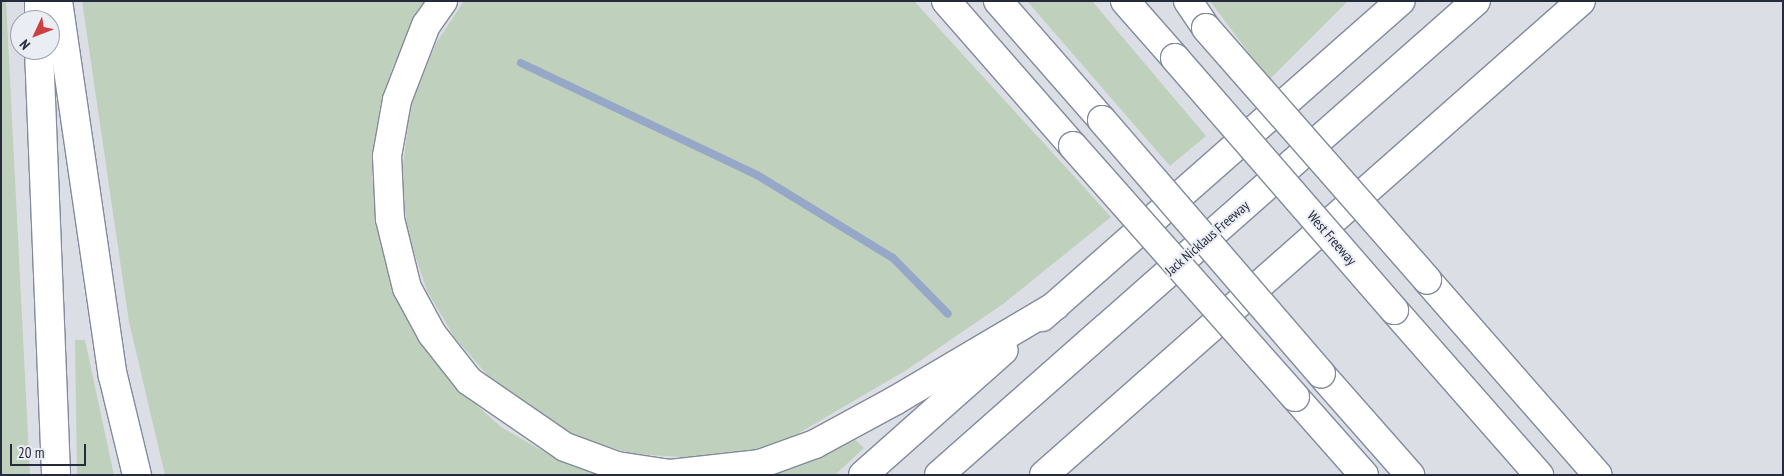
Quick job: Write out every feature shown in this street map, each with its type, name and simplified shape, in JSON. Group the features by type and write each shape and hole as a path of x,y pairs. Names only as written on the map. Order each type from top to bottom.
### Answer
{"highway":[{"path":"58,1 113,376 136,475"},
{"path":"443,1 426,25 397,100 387,156 390,219 406,288 432,334 468,381 565,447 617,466 670,474 760,464 815,444 896,400 1055,306"},
{"path":"946,1 1364,475"},
{"path":"998,1 1410,475"},
{"name":"West Freeway","path":"1125,1 1539,475"},
{"path":"1188,1 1206,28 1598,475"},
{"path":"1335,60 1390,1"},
{"path":"863,475 1401,1"},
{"name":"Jack Nicklaus Freeway","path":"939,475 1476,1"},
{"path":"1044,475 1581,1"},
{"path":"40,60 56,475"}],"green space":[{"path":"1,1 6,1 30,475 1,475"},
{"path":"82,1 428,1 393,66 380,106 372,174 379,239 392,286 424,345 465,395 501,427 557,459 604,475 165,475 129,322"},
{"path":"464,1 914,1 1111,217 1003,304 908,369 794,436 748,453 696,458 633,454 581,438 542,419 496,385 455,338 427,291 407,231 402,174 410,108 436,43"},
{"path":"1027,1 1092,1 1206,136 1170,166"},
{"path":"1210,1 1348,1 1269,80"},
{"path":"75,340 85,340 114,475 77,475"},
{"path":"852,437 864,448 835,475 764,475"}],"waterway":[{"path":"521,63 757,175 893,258 948,314"}]}
